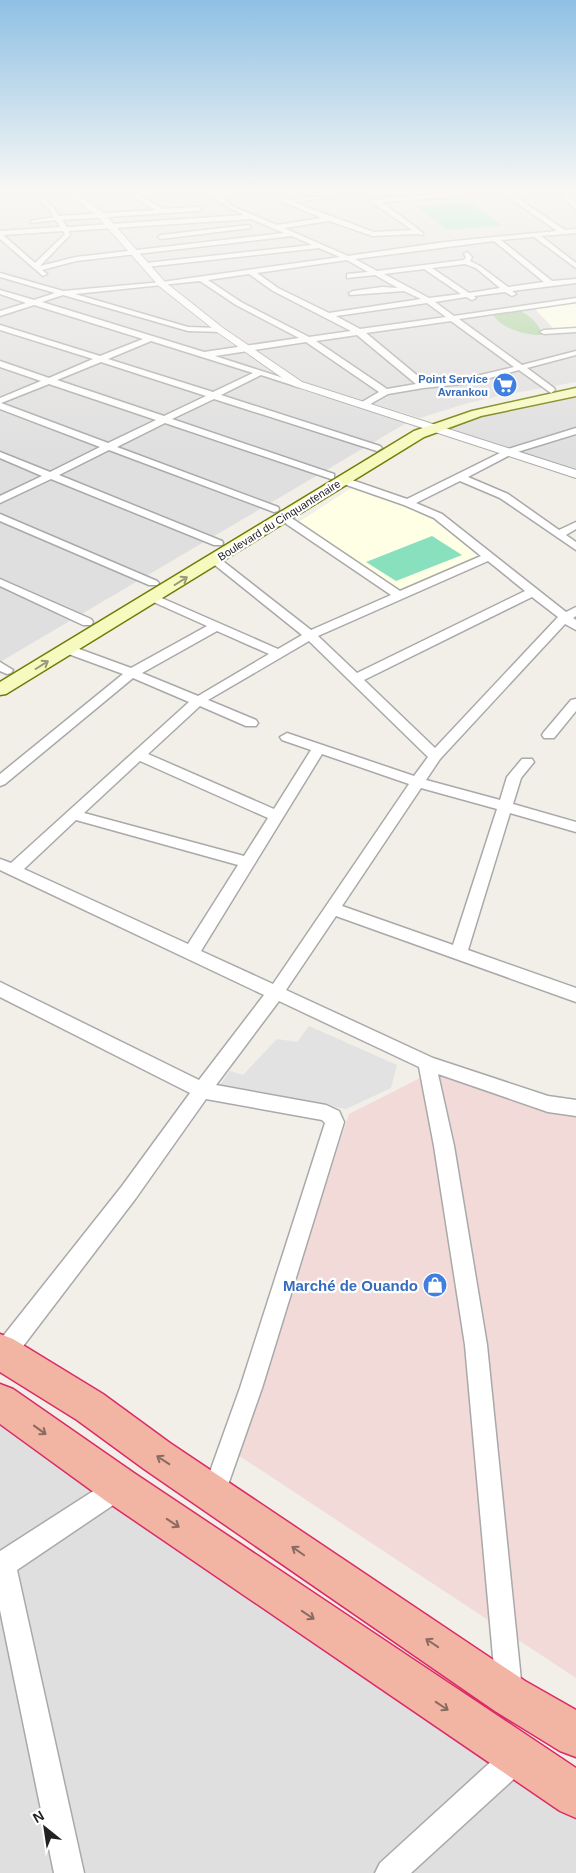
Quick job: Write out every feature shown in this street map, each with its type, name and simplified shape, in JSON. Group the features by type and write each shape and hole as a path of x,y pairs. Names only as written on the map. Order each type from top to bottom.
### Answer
{"highway":[{"path":"1,1353 90,1408 157,1456 510,1696 576,1735"},
{"path":"0,1402 120,1487 576,1795"}],"main road":[{"name":"Boulevard du Cinquantenaire","path":"337,478 377,448 461,410 576,386"},
{"name":"Boulevard du Cinquantenaire","path":"2,670 87,622 218,543 278,513 407,440 429,425 576,392"},
{"name":"Boulevard du Cinquantenaire","path":"0,690 215,560 278,513"}],"street":[{"path":"21,280 188,329 220,330"},
{"path":"49,280 62,293"},
{"path":"159,280 220,330 298,384"},
{"path":"0,314 62,293 185,280"},
{"path":"204,280 224,296 273,324 306,339 385,392"},
{"path":"262,280 271,288 357,331 423,385"},
{"path":"389,280 429,301 551,390"},
{"path":"445,280 476,300"},
{"path":"495,280 529,306"},
{"path":"547,280 550,283"},
{"path":"329,316 550,283 576,281"},
{"path":"352,293 386,288 411,292"},
{"path":"0,292 365,404 575,473"},
{"path":"202,355 246,347 576,300"},
{"path":"484,305 493,311"},
{"path":"0,326 377,448"},
{"path":"576,330 544,332 560,349 576,353"},
{"path":"0,402 149,338"},
{"path":"365,404 385,392 423,385 472,380 519,368 560,349"},
{"path":"0,364 337,478 408,503 438,516 532,592 572,618 435,756 276,992 202,1090 129,1192 1,1353"},
{"path":"0,500 261,372"},
{"path":"0,406 278,513 398,596"},
{"path":"408,503 511,451 576,431"},
{"path":"0,456 218,543"},
{"path":"460,477 504,496 576,547"},
{"path":"0,516 153,583"},
{"path":"559,534 576,525"},
{"path":"488,557 310,635 198,701 74,815 6,867 427,1063 548,1104 576,1108"},
{"path":"215,560 310,635 435,756"},
{"path":"0,582 87,622"},
{"path":"356,679 532,592"},
{"path":"154,598 280,654"},
{"path":"0,780 132,673 217,626"},
{"path":"68,649 132,673 251,723"},
{"path":"549,735 576,703"},
{"path":"287,736 418,782 576,827"},
{"path":"191,953 319,748"},
{"path":"140,756 277,816"},
{"path":"459,953 514,777 527,762"},
{"path":"74,815 248,862"},
{"path":"332,908 576,995"},
{"path":"2,993 202,1090 326,1113 332,1116 334,1122 251,1388 214,1494"},
{"path":"427,1063 444,1146 476,1346 510,1696"},
{"path":"68,1872 1,1565 120,1487"},
{"path":"390,1873 517,1756"}],"shaded area":[{"path":"0,280 153,280 217,334 301,390 408,422 0,662"},
{"path":"164,280 576,280 576,382 468,403 420,418 303,382 209,317"},
{"path":"576,302 576,328 555,330 533,307"},
{"path":"576,395 576,471 446,427 473,417"},
{"path":"353,487 429,516 479,556 401,590 396,590 339,552 341,550 334,548 297,523"},
{"path":"309,1026 397,1065 391,1088 346,1109 219,1086 230,1071 243,1075 277,1039 297,1042"},
{"name":"Marché de Ouando","path":"436,1070 576,1116 576,1678 238,1455 349,1114"},
{"path":"0,1413 576,1802 576,1873 0,1873"}],"green space":[{"path":"513,307 531,318 538,325 543,335 513,330 499,322 491,310"},
{"path":"432,536 462,555 396,581 366,562"}],"place":[{"name":"Point Service Avrankou","path":"505,385"},
{"name":"Marché de Ouando","path":"435,1285"}]}
